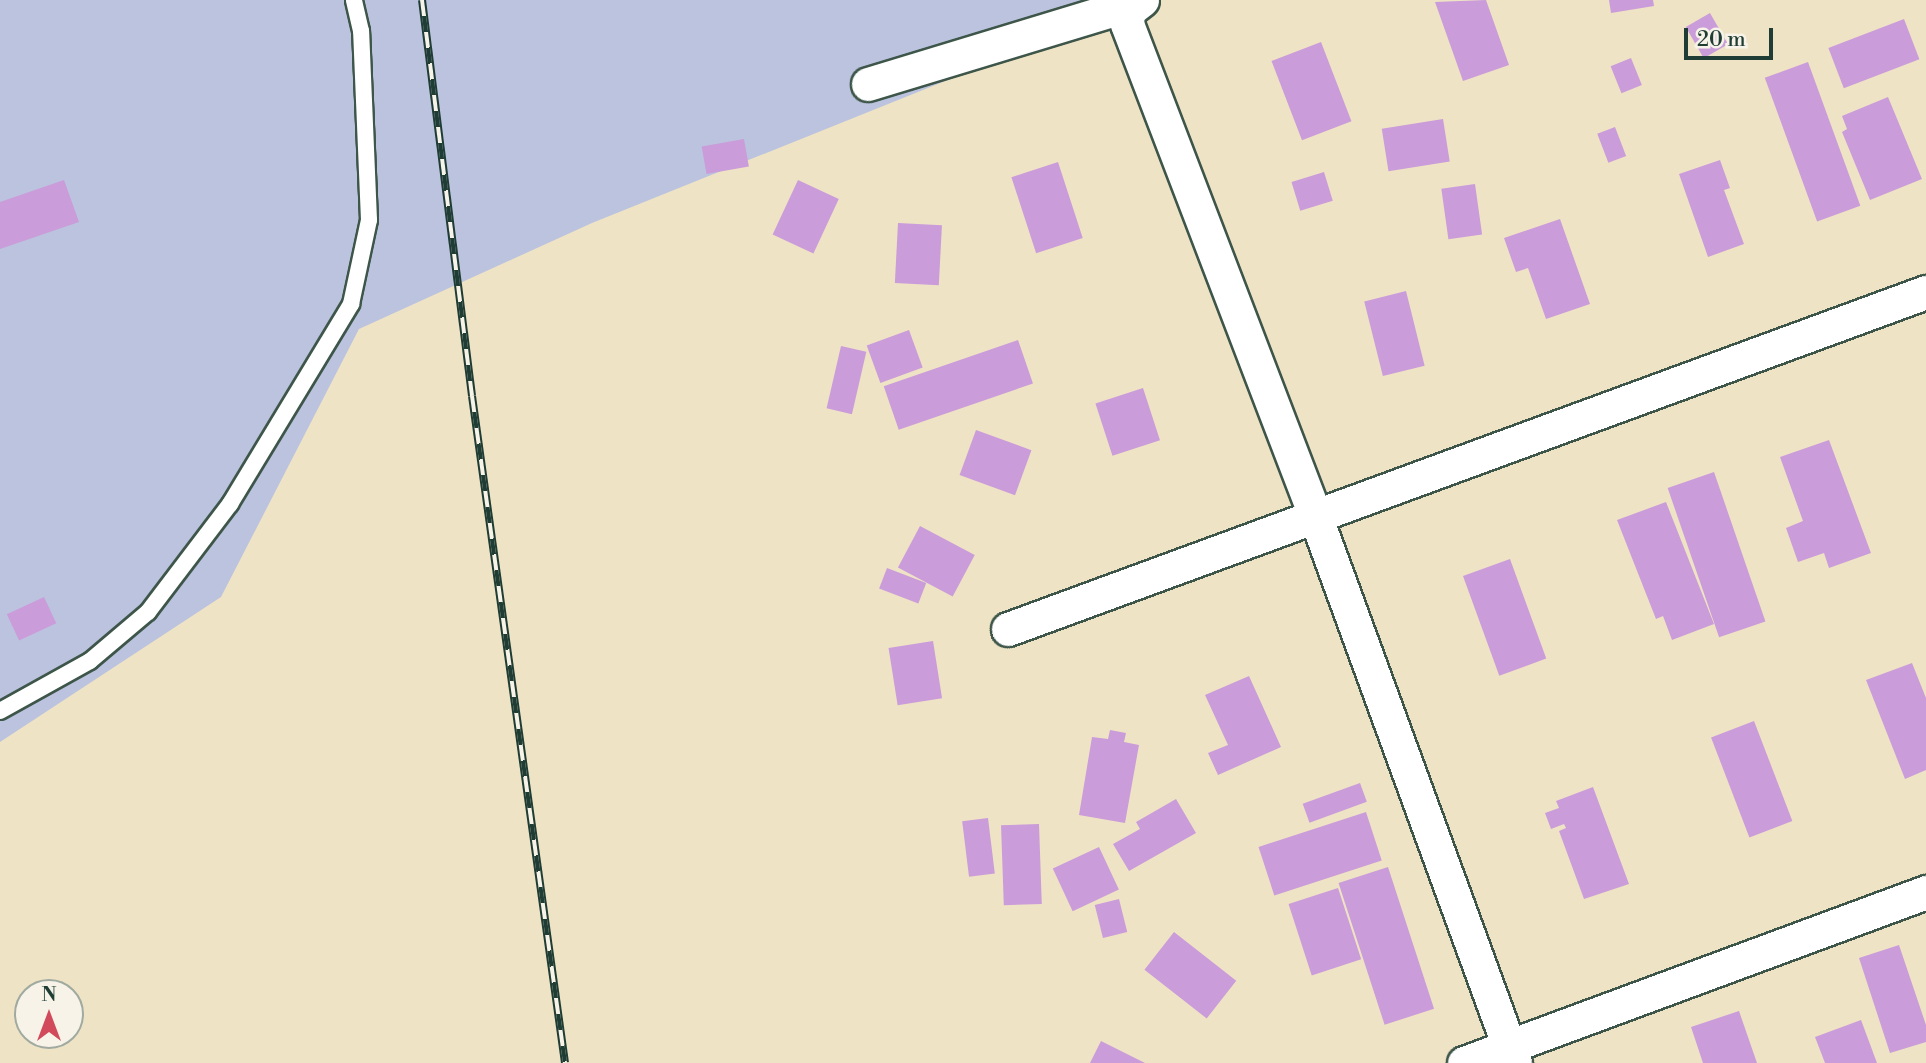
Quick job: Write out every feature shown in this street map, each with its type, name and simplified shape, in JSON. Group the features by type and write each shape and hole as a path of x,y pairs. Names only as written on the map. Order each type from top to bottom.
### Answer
{"street":[{"path":"868,84 1138,1"},
{"path":"1138,1 1127,24 1316,518 1512,1054"},
{"path":"1008,629 1926,292"},
{"path":"1464,1063 1512,1054 1926,892"}],"lane":[{"path":"0,711 90,660 148,612 230,504 352,304 369,220 361,31 355,0"}],"shaded area":[{"path":"0,0 1144,1 592,223 359,329 221,597 0,742"}],"building":[{"path":"1486,0 1509,65 1463,81 1435,2"},
{"path":"1609,0 1653,0 1654,6 1611,13"},
{"path":"1710,13 1728,44 1704,58 1686,27"},
{"path":"1904,19 1919,59 1844,88 1828,48"},
{"path":"1321,42 1351,121 1302,140 1272,61"},
{"path":"1631,58 1642,85 1621,93 1611,66"},
{"path":"1808,62 1860,206 1817,222 1765,78"},
{"path":"1888,97 1922,179 1870,200 1842,132 1847,129 1842,116"},
{"path":"1443,119 1450,161 1388,171 1382,129"},
{"path":"1615,127 1626,156 1608,163 1597,134"},
{"path":"744,139 749,167 707,174 702,146"},
{"path":"1720,160 1730,188 1724,190 1744,244 1708,257 1679,174"},
{"path":"1058,162 1083,238 1036,253 1011,177"},
{"path":"1324,172 1333,201 1300,211 1291,182"},
{"path":"64,180 79,222 0,249 0,202"},
{"path":"798,180 839,199 813,253 773,234"},
{"path":"1475,184 1482,235 1448,239 1441,189"},
{"path":"1560,219 1590,304 1546,319 1528,268 1516,272 1504,238"},
{"path":"898,223 942,225 939,285 895,283"},
{"path":"1406,291 1425,366 1383,376 1364,301"},
{"path":"909,330 923,368 880,383 867,345"},
{"path":"1018,340 1033,383 899,430 884,386"},
{"path":"841,346 866,352 852,414 827,408"},
{"path":"1143,388 1160,440 1112,456 1095,403"},
{"path":"976,430 1031,450 1015,495 960,475"},
{"path":"1829,440 1871,553 1829,568 1824,553 1798,562 1786,528 1803,521 1780,457"},
{"path":"1714,472 1765,621 1719,637 1668,488"},
{"path":"1666,502 1714,624 1672,640 1663,616 1656,619 1617,520"},
{"path":"920,526 975,555 953,597 898,567"},
{"path":"1510,559 1546,659 1499,676 1463,576"},
{"path":"887,568 926,583 918,604 879,589"},
{"path":"44,597 56,623 19,641 7,614"},
{"path":"933,641 942,698 898,705 889,648"},
{"path":"1912,663 1926,698 1926,770 1905,779 1866,680"},
{"path":"1249,676 1281,747 1218,775 1208,753 1228,745 1205,695"},
{"path":"1754,721 1792,821 1749,837 1711,737"},
{"path":"1110,730 1126,733 1124,742 1139,745 1125,823 1079,815 1092,737 1108,739"},
{"path":"1360,783 1367,802 1310,823 1303,804"},
{"path":"1593,787 1629,884 1584,899 1559,831 1566,828 1564,824 1551,829 1545,813 1559,808 1556,801"},
{"path":"1176,799 1196,833 1129,871 1113,844 1140,829 1136,822"},
{"path":"1366,812 1382,861 1274,895 1259,847"},
{"path":"988,818 995,874 969,877 962,821"},
{"path":"1039,824 1042,904 1004,905 1001,825"},
{"path":"1099,847 1119,890 1073,911 1053,869"},
{"path":"1388,867 1434,1009 1385,1025 1339,883"},
{"path":"1338,888 1361,959 1312,975 1289,904"},
{"path":"1119,899 1127,932 1103,938 1095,905"},
{"path":"1174,932 1236,981 1207,1018 1144,970"},
{"path":"1899,945 1926,1025 1926,1042 1890,1053 1859,958"},
{"path":"1739,1011 1757,1063 1703,1063 1691,1027"},
{"path":"1861,1020 1877,1063 1825,1063 1815,1037"},
{"path":"1101,1041 1145,1063 1090,1063"}],"railway":[{"path":"422,0 472,396 565,1063"}]}
